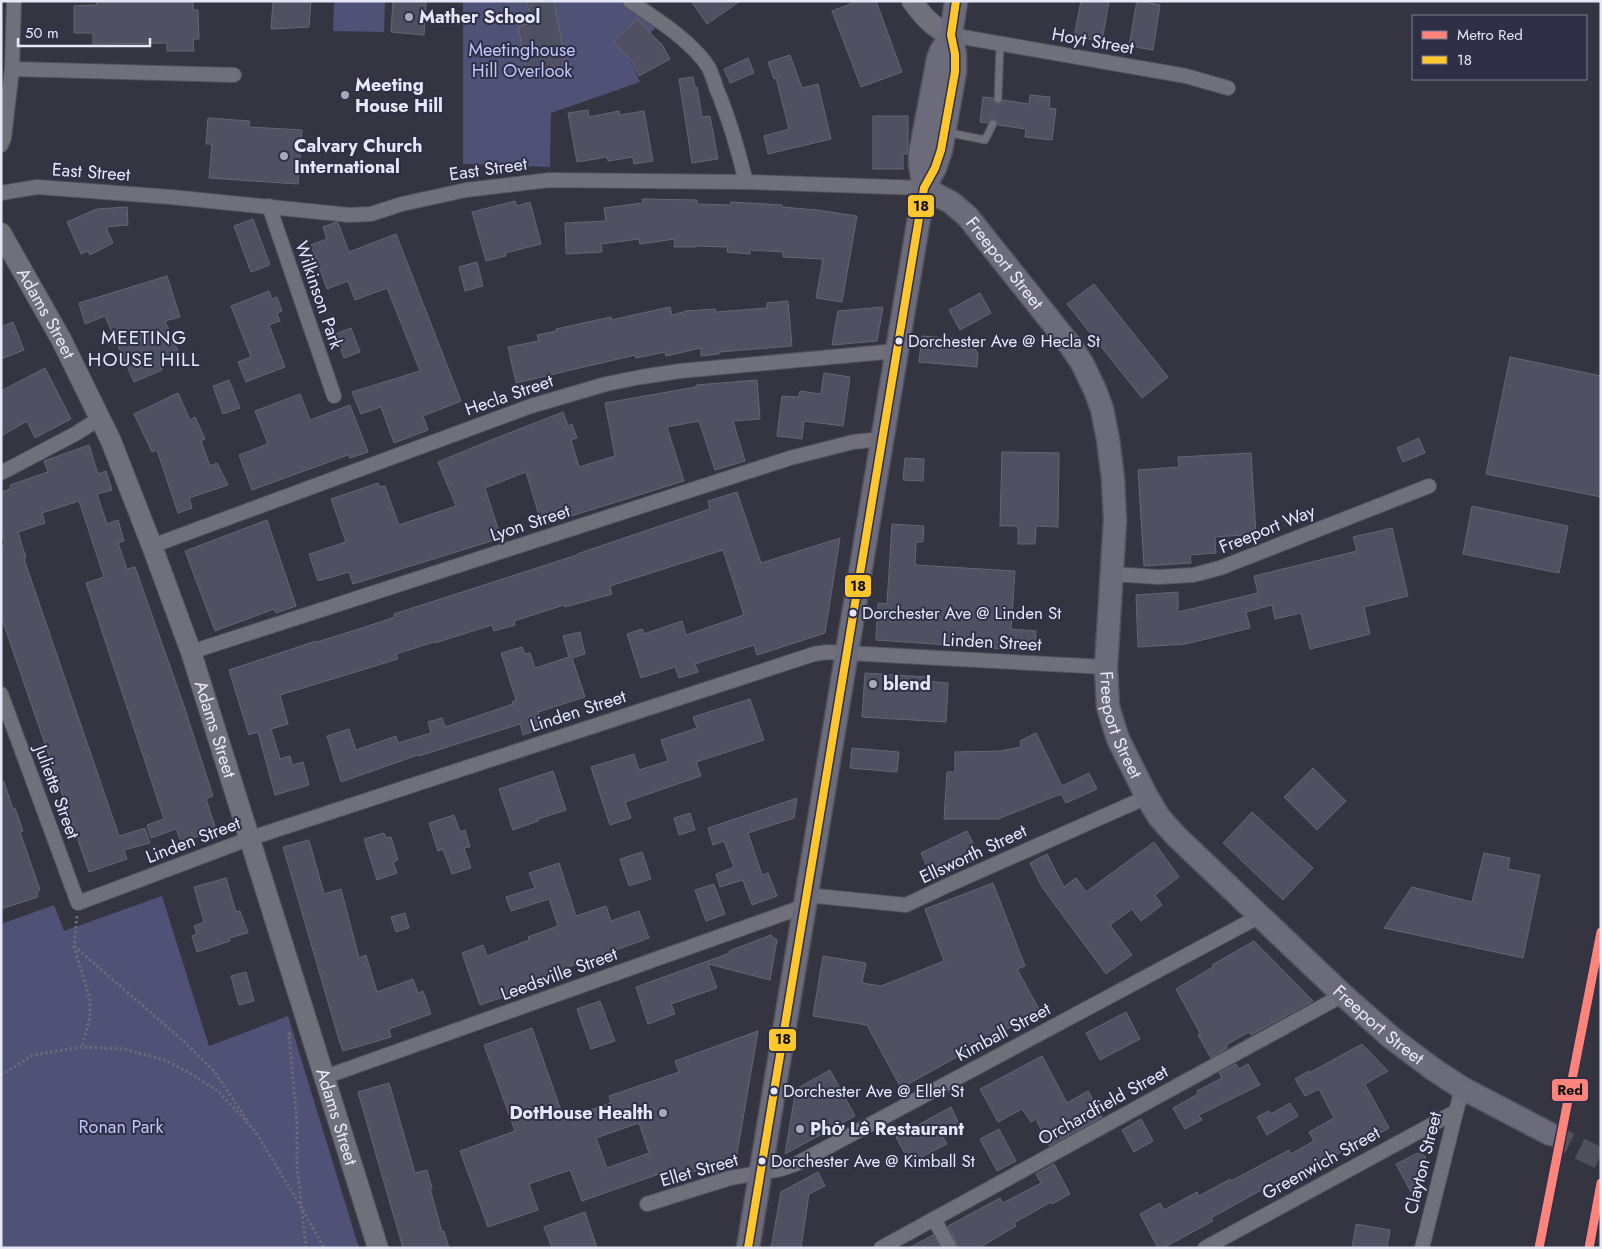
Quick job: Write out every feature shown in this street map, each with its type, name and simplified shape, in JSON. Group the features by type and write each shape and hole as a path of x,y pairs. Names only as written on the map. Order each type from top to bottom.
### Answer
{"main road":[{"path":"912,1 938,30 951,35"},
{"path":"748,1248 924,188 935,168 941,150 956,63 951,35 956,1"},
{"path":"924,188 920,164 921,145 940,51 951,35"},
{"name":"Freeport Street","path":"924,188 948,200 960,208 968,217 1070,345 1092,382 1105,419 1113,479 1115,520 1106,667 1106,698 1114,729 1147,797 1159,816 1176,836 1343,995 1393,1039 1462,1088 1550,1134"},
{"name":"Adams Street","path":"1,232 61,339 111,441 152,546 191,652 251,838 378,1248"}],"street":[{"path":"1,144 4,138 12,69 14,1"},
{"path":"636,3 692,48 709,68 736,142 746,182"},
{"name":"Hoyt Street","path":"951,35 1186,76 1228,88"},
{"path":"12,69 234,75"},
{"name":"East Street","path":"1,193 37,187 171,197 349,215 371,214 402,204 466,190 549,180 746,182 924,188"},
{"name":"Wilkinson Park","path":"269,206 334,396"},
{"name":"Hecla Street","path":"152,546 532,406 606,384 680,371 896,351"},
{"path":"1,473 75,434 99,419"},
{"name":"Lyon Street","path":"191,652 790,458 853,442 882,439"},
{"name":"Freeport Way","path":"1112,574 1158,577 1193,575 1220,568 1429,486"},
{"name":"Linden Street","path":"78,903 251,838 821,652 1106,667"},
{"name":"Juliette Street","path":"1,694 78,903"},
{"name":"Ellsworth Street","path":"806,901 906,906 946,886 1147,797"},
{"name":"Leedsville Street","path":"325,1077 806,901"},
{"name":"Kimball Street","path":"761,1173 787,1168 796,1164 1260,916"},
{"name":"Orchardfield Street","path":"881,1248 1343,995"},
{"name":"Clayton Street","path":"1422,1248 1462,1088"},
{"name":"Greenwich Street","path":"1205,1248 1455,1112"},
{"name":"Ellet Street","path":"647,1204 730,1178 761,1173"},
{"path":"934,1219 950,1248"}],"lane":[{"path":"998,99 1000,44"},
{"path":"944,131 985,140 993,124"}],"path":[{"path":"78,903 74,946 90,1000 90,1017 82,1047"},
{"path":"74,946 180,1038 214,1071 255,1131 324,1248"},
{"path":"306,1248 300,1205 297,1165 297,1122 289,1034 309,1024"},
{"path":"1,1076 33,1054 82,1047 123,1049 165,1060 193,1075 219,1092 255,1131"}],"green space":[{"path":"334,1 385,1 384,32 333,31"},
{"name":"Meetinghouse Hill Overlook","path":"463,1 623,1 655,28 628,55 640,82 551,113 550,167 463,164"},
{"name":"Ronan Park","path":"162,896 209,1046 288,1016 359,1248 1,1248 1,924 54,905 64,931"}],"building":[{"path":"96,1 193,1 193,10 198,10 199,39 193,39 194,51 167,51 167,43 93,44 93,33 74,33 74,6 97,5"},
{"path":"273,1 311,1 309,27 271,29"},
{"name":"Mather School","path":"393,1 426,1 424,35 391,32"},
{"path":"525,1 554,1 565,58 560,71 553,66 540,68 539,72 531,73 526,67 518,26 535,23"},
{"path":"691,1 740,1 707,24"},
{"path":"858,1 876,1 902,72 861,87 832,11"},
{"path":"1081,1 1109,1 1102,41 1074,37"},
{"path":"1137,1 1160,5 1153,50 1129,46"},
{"path":"637,19 661,43 670,59 639,76 631,60 613,42"},
{"path":"790,55 802,88 818,84 831,139 768,154 764,136 789,129 776,78 774,79 768,62"},
{"path":"748,58 754,73 730,83 724,69"},
{"path":"693,77 695,88 697,87 702,117 710,116 718,159 692,163 679,79"},
{"path":"1030,95 1050,97 1049,108 1056,109 1052,140 1025,137 1026,129 998,125 995,119 991,119 988,123 980,122 983,97 993,98 997,104 1003,100 1029,104"},
{"path":"588,110 589,117 619,111 620,115 644,111 653,161 634,164 633,157 608,161 607,157 577,162 568,113"},
{"path":"873,116 908,116 908,146 907,154 903,154 903,169 873,169"},
{"path":"208,118 250,121 249,127 302,130 298,184 209,178 212,144 206,144"},
{"path":"642,199 697,200 697,204 730,205 731,202 782,205 782,207 857,216 842,302 816,298 823,259 783,257 783,252 750,250 750,254 727,252 728,247 674,247 675,239 640,244 639,239 601,244 602,252 566,254 565,223 606,221 604,208 643,203"},
{"path":"515,201 517,206 530,202 541,244 505,253 506,256 486,261 472,212"},
{"path":"127,207 128,225 106,227 113,243 90,255 88,251 81,254 67,222 97,209"},
{"path":"253,219 270,265 251,272 234,226"},
{"path":"336,222 349,252 396,234 461,401 423,416 428,430 394,443 381,407 361,414 352,392 420,371 387,288 355,300 348,281 327,289 311,245 327,239 323,227"},
{"path":"477,262 483,286 465,291 459,267"},
{"path":"167,276 180,317 165,321 179,354 159,363 162,370 134,382 105,316 85,324 79,303"},
{"path":"1094,284 1168,377 1142,398 1067,304"},
{"path":"269,291 272,299 277,297 282,311 277,313 280,321 269,325 285,367 246,382 238,362 251,357 231,306"},
{"path":"980,293 991,313 960,330 949,310"},
{"path":"788,301 792,346 719,352 719,354 701,356 701,348 666,356 665,352 636,358 635,355 516,383 508,347 539,341 537,335 556,331 556,329 611,317 611,320 670,307 672,315 686,311 715,309 716,312 767,308 767,303"},
{"path":"883,307 877,341 832,345 838,311"},
{"path":"13,322 24,350 1,359 1,327"},
{"path":"351,328 360,352 344,358 335,334"},
{"path":"922,336 971,340 978,355 977,367 919,362"},
{"path":"1510,357 1601,376 1601,497 1486,474"},
{"path":"45,368 71,419 35,438 27,421 1,436 1,391"},
{"path":"824,373 850,377 843,426 804,421 802,439 777,436 782,396 797,397 800,391 821,394"},
{"path":"229,380 240,408 223,414 213,386"},
{"path":"757,380 760,419 733,421 745,461 715,470 699,421 667,427 684,481 542,525 526,472 485,488 501,538 353,584 349,572 318,581 309,554 346,542 331,499 378,483 380,487 385,486 399,525 456,506 438,462 481,444 563,412 568,426 572,424 577,438 571,440 579,467 615,456 605,403 696,387 696,385"},
{"path":"178,393 190,420 195,417 205,439 201,441 210,466 217,463 228,485 189,498 192,508 178,513 157,450 152,452 134,414"},
{"path":"300,394 310,420 350,405 368,452 350,458 348,455 252,490 239,455 268,444 255,411"},
{"path":"1419,438 1425,453 1403,462 1397,448"},
{"path":"89,445 98,474 106,471 112,490 97,494 107,524 118,520 124,541 118,543 127,569 135,567 184,706 213,796 206,799 216,830 181,842 176,829 151,838 147,825 164,819 86,583 104,577 79,501 42,513 45,523 18,532 26,558 24,559 119,836 145,828 150,843 124,850 127,859 89,872 1,616 1,545 5,544 1,529 1,492 11,489 10,485 48,472 44,461"},
{"path":"1002,452 1059,453 1058,527 1036,526 1035,544 1018,544 1018,526 1000,526"},
{"path":"1251,453 1256,534 1215,537 1216,553 1190,555 1191,563 1144,566 1138,470 1179,467 1178,457"},
{"path":"905,458 924,459 923,481 903,480"},
{"path":"737,492 761,563 840,538 825,633 757,655 754,645 695,664 698,672 679,678 675,667 641,678 627,634 642,629 644,634 682,621 686,635 744,615 723,550 610,586 612,594 565,607 564,605 514,621 515,625 494,631 492,625 434,642 396,654 398,659 280,695 288,724 271,729 280,759 290,756 292,765 303,762 309,785 275,795 258,732 249,735 229,670 395,617 394,614 577,555 710,509 708,501"},
{"path":"1472,506 1568,526 1559,573 1463,554"},
{"path":"267,520 296,606 276,613 274,609 215,631 185,551"},
{"path":"892,524 924,526 923,542 916,542 915,565 1015,571 1011,629 1036,631 1035,651 876,640 878,603 887,604"},
{"path":"1392,528 1408,596 1364,607 1370,634 1310,649 1301,613 1275,619 1272,605 1246,612 1250,628 1186,644 1138,647 1136,595 1178,592 1178,612 1258,593 1254,576 1357,551 1353,537"},
{"path":"580,632 585,654 572,658 585,697 538,712 543,728 523,735 520,724 418,755 341,782 327,736 349,729 356,750 396,736 398,743 431,733 428,722 442,718 445,727 513,704 512,702 516,700 501,653 522,647 525,654 530,653 535,668 569,657 563,636"},
{"path":"865,673 926,677 926,681 948,683 946,722 862,717"},
{"path":"750,699 764,740 696,762 701,776 625,802 631,818 610,825 591,767 634,754 639,770 668,761 661,740 697,728 693,717"},
{"path":"1036,733 1062,786 1089,773 1097,789 1066,803 1061,794 998,819 944,819 947,772 955,772 955,752 1001,751 1021,747 1020,741"},
{"path":"852,748 899,752 897,772 850,768"},
{"path":"1313,768 1346,801 1317,830 1284,797"},
{"path":"553,771 566,810 513,830 499,789"},
{"path":"1,782 4,782 13,809 15,808 23,831 20,832 40,890 37,892 38,897 1,909"},
{"path":"797,798 794,818 748,833 762,875 768,873 777,896 752,905 743,880 720,887 716,874 734,867 724,841 713,845 708,828"},
{"path":"1252,812 1313,868 1283,900 1223,843"},
{"path":"690,813 695,830 679,835 674,818"},
{"path":"454,815 460,832 465,830 470,847 464,848 471,868 452,874 443,849 438,851 429,823"},
{"path":"967,831 980,858 933,880 921,853"},
{"path":"384,833 386,838 391,837 398,860 393,862 397,873 377,880 364,839"},
{"path":"309,840 324,894 341,889 359,958 366,955 377,992 413,979 418,993 423,991 431,1014 389,1029 391,1037 343,1051 283,847"},
{"path":"1154,842 1179,877 1155,895 1162,905 1141,921 1132,909 1110,925 1132,955 1106,974 1042,887 1030,863 1047,854 1064,887 1076,878 1086,892"},
{"path":"642,852 651,879 629,886 620,859"},
{"path":"1484,853 1510,858 1508,869 1540,875 1523,958 1384,928 1412,887 1472,902"},
{"path":"559,863 576,916 606,906 611,921 639,911 649,938 530,981 532,987 480,1005 462,953 483,945 487,956 529,940 528,937 558,926 549,899 511,911 506,897 535,888 529,873"},
{"path":"226,878 236,912 240,911 248,933 229,938 230,941 197,952 192,936 197,934 194,926 204,922 194,887"},
{"path":"993,883 1025,966 1017,969 1040,1011 901,1088 867,1025 813,1016 823,956 866,963 862,983 881,986 944,961 925,909"},
{"path":"714,884 725,914 706,921 695,890"},
{"path":"405,913 409,928 396,932 391,917"},
{"path":"771,935 777,940 770,980 708,964 717,988 671,1004 675,1014 648,1024 636,987 730,953 729,951"},
{"path":"1254,941 1313,1001 1251,1035 1249,1032 1226,1045 1227,1048 1211,1058 1176,989 1213,967 1212,965"},
{"path":"246,972 254,1001 239,1005 231,976"},
{"path":"600,1001 615,1041 591,1049 577,1009"},
{"path":"1126,1012 1140,1039 1100,1060 1086,1033"},
{"name":"DotHouse Health","path":"532,1028 564,1119 611,1103 609,1096 679,1072 675,1061 758,1031 735,1165 712,1174 709,1166 662,1183 659,1174 582,1201 570,1170 529,1184 538,1210 488,1227 460,1151 515,1131 484,1045","holes":["639,1123 649,1153 607,1168 596,1138"]},
{"path":"1362,1044 1388,1071 1365,1084 1389,1128 1356,1146 1355,1144 1291,1180 1288,1175 1211,1218 1213,1221 1163,1248 1158,1248 1140,1214 1160,1203 1164,1210 1197,1192 1199,1196 1289,1150 1291,1154 1314,1141 1309,1132 1334,1118 1319,1089 1305,1096 1295,1079"},
{"path":"1042,1056 1067,1103 1088,1091 1102,1117 1049,1146 1036,1119 1031,1122 1022,1109 998,1122 980,1089"},
{"path":"1236,1064 1239,1069 1248,1064 1260,1085 1199,1115 1202,1120 1185,1129 1173,1108 1198,1094 1197,1091 1222,1078 1219,1073"},
{"path":"830,1070 855,1116 785,1154 796,1089"},
{"path":"389,1083 415,1173 427,1170 442,1232 444,1231 449,1248 403,1248 358,1092"},
{"path":"1290,1103 1298,1116 1267,1135 1257,1117 1269,1111 1271,1114"},
{"path":"951,1107 961,1128 943,1137 947,1144 910,1163 896,1137"},
{"path":"1141,1119 1153,1141 1134,1152 1122,1130"},
{"path":"999,1129 1016,1161 997,1171 980,1139"},
{"path":"1418,1153 1425,1156 1426,1162 1420,1187 1411,1192 1396,1164"},
{"path":"1054,1164 1070,1194 1052,1204 1051,1202 1014,1223 1016,1226 979,1248 959,1248 948,1226 1000,1198 1003,1203 1041,1183 1036,1174"},
{"path":"818,1172 825,1186 809,1194 801,1248 771,1248 781,1192"},
{"path":"585,1212 597,1248 552,1248 544,1227"},
{"path":"1356,1224 1390,1230 1387,1248 1352,1248"},
{"path":"933,1235 940,1248 909,1248"}],"tunnel":[{"path":"1550,1134 1601,1159"}],"metro line":[{"name":"Red","path":"1539,1248 1601,932"},
{"name":"Red","path":"1589,1248 1601,1183"}],"transit line":[{"name":"18","path":"748,1248 924,188 935,168 941,150 955,72 955,54 951,35 956,1"}],"place":[{"name":"Mather School","path":"409,17"},
{"name":"Meeting House Hill","path":"345,95"},
{"name":"Calvary Church International","path":"284,156"},
{"name":"Dorchester Ave @ Hecla St","path":"899,341"},
{"name":"Dorchester Ave @ Linden St","path":"853,613"},
{"name":"blend","path":"873,684"},
{"name":"Dorchester Ave @ Ellet St","path":"774,1091"},
{"name":"DotHouse Health","path":"663,1113"},
{"name":"Phở Lê Restaurant","path":"800,1129"},
{"name":"Dorchester Ave @ Kimball St","path":"762,1161"}],"district":[{"name":"MEETING HOUSE HILL","path":"144,348"}]}
